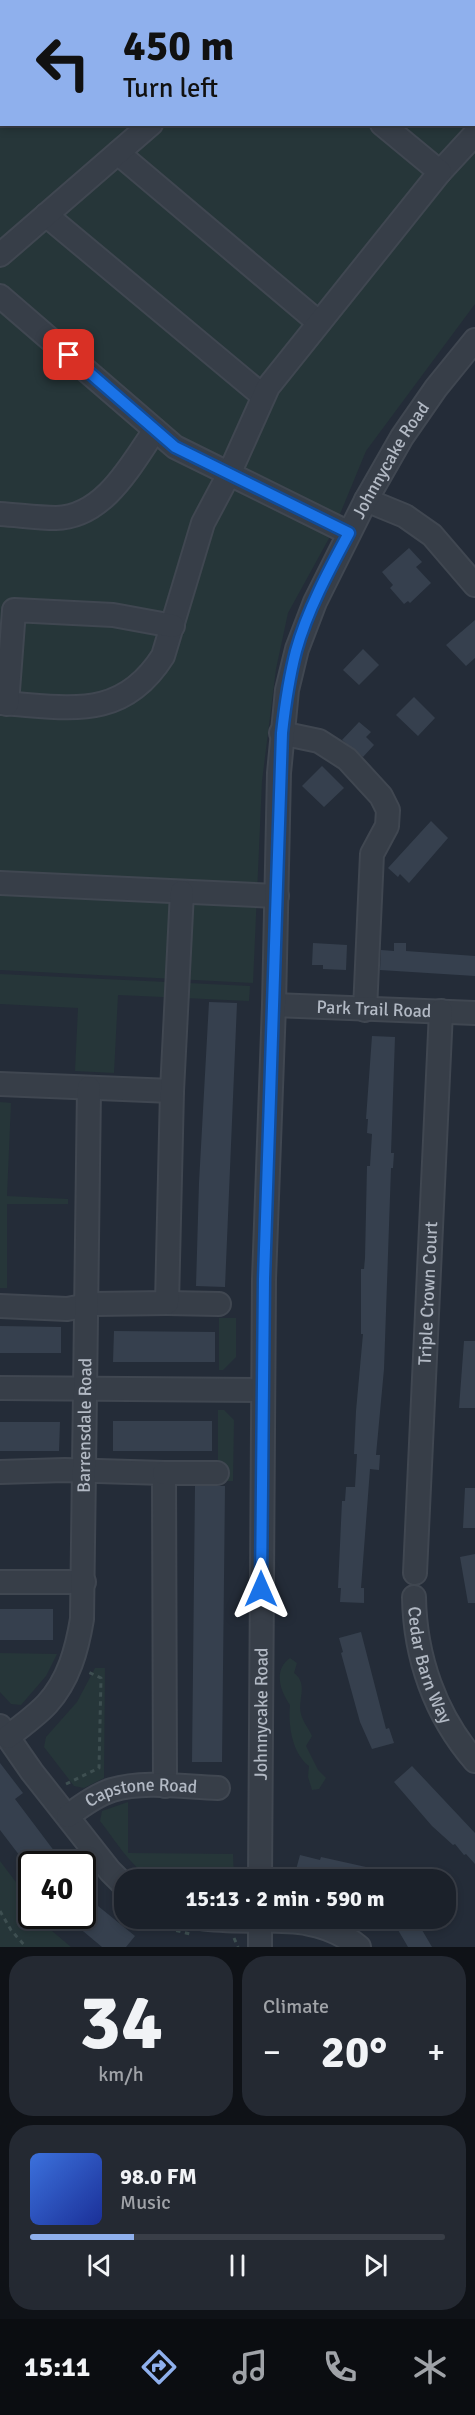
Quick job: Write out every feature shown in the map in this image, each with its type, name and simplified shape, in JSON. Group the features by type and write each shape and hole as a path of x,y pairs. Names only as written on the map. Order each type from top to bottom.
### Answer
{"street":[{"path":"0,255 149,126"},
{"path":"384,126 440,172"},
{"path":"173,626 113,615 14,610 4,703 85,708 123,697 152,674 163,656 173,626 203,523 229,474 268,387 440,172 475,134"},
{"path":"118,153 318,322"},
{"path":"46,215 263,396"},
{"path":"0,296 175,447 349,533"},
{"name":"Johnnycake Road","path":"260,1869 265,1256 282,733 287,690 297,649 315,603 366,500 436,388 475,340"},
{"path":"0,514 57,518 92,509 120,480 155,430"},
{"path":"366,500 405,516 432,535 475,585"},
{"path":"282,733 319,741 347,759 374,787 388,810 387,826 372,854 365,1010"},
{"path":"0,883 277,897"},
{"path":"166,1303 172,1091 182,892"},
{"name":"Park Trail Road","path":"274,1005 475,1013"},
{"name":"Triple Crown Court","path":"415,1574 441,1011"},
{"path":"0,1084 172,1091"},
{"name":"Barrensdale Road","path":"4,1731 47,1704 74,1658 81,1628 84,1582 84,1388 89,1088"},
{"path":"0,1306 67,1309 85,1306 166,1303 219,1304"},
{"path":"0,1388 263,1390"},
{"path":"0,1472 217,1473"},
{"path":"164,1473 165,1786"},
{"path":"0,1582 84,1582"},
{"name":"Cedar Barn Way","path":"414,1597 414,1628 431,1688 444,1718 475,1761"},
{"path":"4,1731 114,1875"},
{"name":"Capstone Road","path":"68,1816 111,1790 126,1787 218,1788"},
{"path":"260,1929 260,1947"},
{"path":"330,1929 346,1936 359,1947"}],"path":[{"path":"64,1785 99,1768 101,1678 84,1671"},
{"path":"0,1911 11,1930 26,1947"}],"shaded area":[{"path":"0,126 475,126 475,304 366,451 333,531 288,613 276,669 262,781 253,983 0,970"},
{"path":"0,974 250,986 249,1001 118,995 114,1073 75,1071 78,1008 0,1004"},
{"path":"0,1102 11,1103 7,1196 68,1199 68,1204 7,1204 7,1288 0,1288"},
{"path":"219,1318 236,1318 236,1357 223,1370 219,1370"},
{"path":"218,1410 224,1410 234,1420 233,1481 221,1481 218,1466"},
{"path":"0,1653 57,1654 46,1676 21,1705 11,1704 0,1692"},
{"path":"290,1658 297,1663 294,1673 302,1687 301,1714 312,1736 306,1746 318,1770 326,1778 319,1789 312,1790 308,1777 309,1766 299,1754 292,1738 290,1705 283,1693 280,1681 281,1668"},
{"path":"95,1668 105,1668 104,1778 84,1788 74,1786 44,1747 46,1737 77,1702"},
{"path":"128,1802 128,1853 233,1854 234,1869 139,1869 100,1821 102,1811"},
{"path":"0,1861 18,1885 18,1929 50,1929 71,1947 0,1947"}],"building":[{"path":"409,548 422,562 416,567 431,583 410,603 408,601 404,604 390,588 393,585 382,572"},
{"path":"475,620 475,658 466,666 446,645"},
{"path":"363,649 379,665 359,685 343,670"},
{"path":"414,697 435,718 418,736 396,715"},
{"path":"359,722 371,732 366,737 374,745 363,757 342,740"},
{"path":"322,766 344,788 324,807 302,786"},
{"path":"431,821 448,838 409,883 400,874 398,877 388,868"},
{"path":"313,943 347,945 346,970 323,969 323,965 312,965"},
{"path":"394,943 406,943 406,951 475,956 475,976 380,970 381,950 394,951"},
{"path":"209,1002 237,1003 225,1287 196,1286"},
{"path":"372,1036 395,1037 391,1153 394,1153 393,1168 391,1168 384,1369 376,1455 380,1455 379,1470 370,1469 361,1588 364,1588 364,1603 340,1602 341,1588 338,1588 342,1501 345,1501 346,1487 355,1487 356,1411 363,1334 361,1334 361,1269 364,1269 365,1258 367,1166 370,1166 372,1134 367,1133 368,1119 366,1119"},
{"path":"0,1326 61,1327 61,1353 0,1353"},
{"path":"114,1331 215,1332 215,1362 113,1362"},
{"path":"464,1341 475,1341 475,1408 459,1408"},
{"path":"113,1421 212,1421 212,1451 113,1451"},
{"path":"0,1422 60,1422 59,1451 0,1451"},
{"path":"195,1486 225,1486 222,1762 192,1762"},
{"path":"465,1488 475,1488 475,1528 463,1528"},
{"path":"475,1554 475,1603 468,1603 460,1557"},
{"path":"0,1609 53,1609 53,1640 0,1640"},
{"path":"361,1632 386,1729 389,1728 394,1743 372,1749 360,1722 339,1638"},
{"path":"0,1763 23,1793 15,1799 54,1851 18,1851 18,1854 0,1830"},
{"path":"412,1766 475,1833 475,1864 432,1826 394,1782"},
{"path":"300,1855 320,1860 321,1857 375,1869 296,1869"},
{"path":"96,1904 114,1919 114,1929 126,1929 135,1936 126,1947 102,1947 81,1929 96,1929"},
{"path":"397,1929 421,1929 432,1947 408,1947"}],"route":[{"path":"69,355 175,447 349,533 315,603 297,649 287,690 282,733 264,1279 261,1589"}]}
